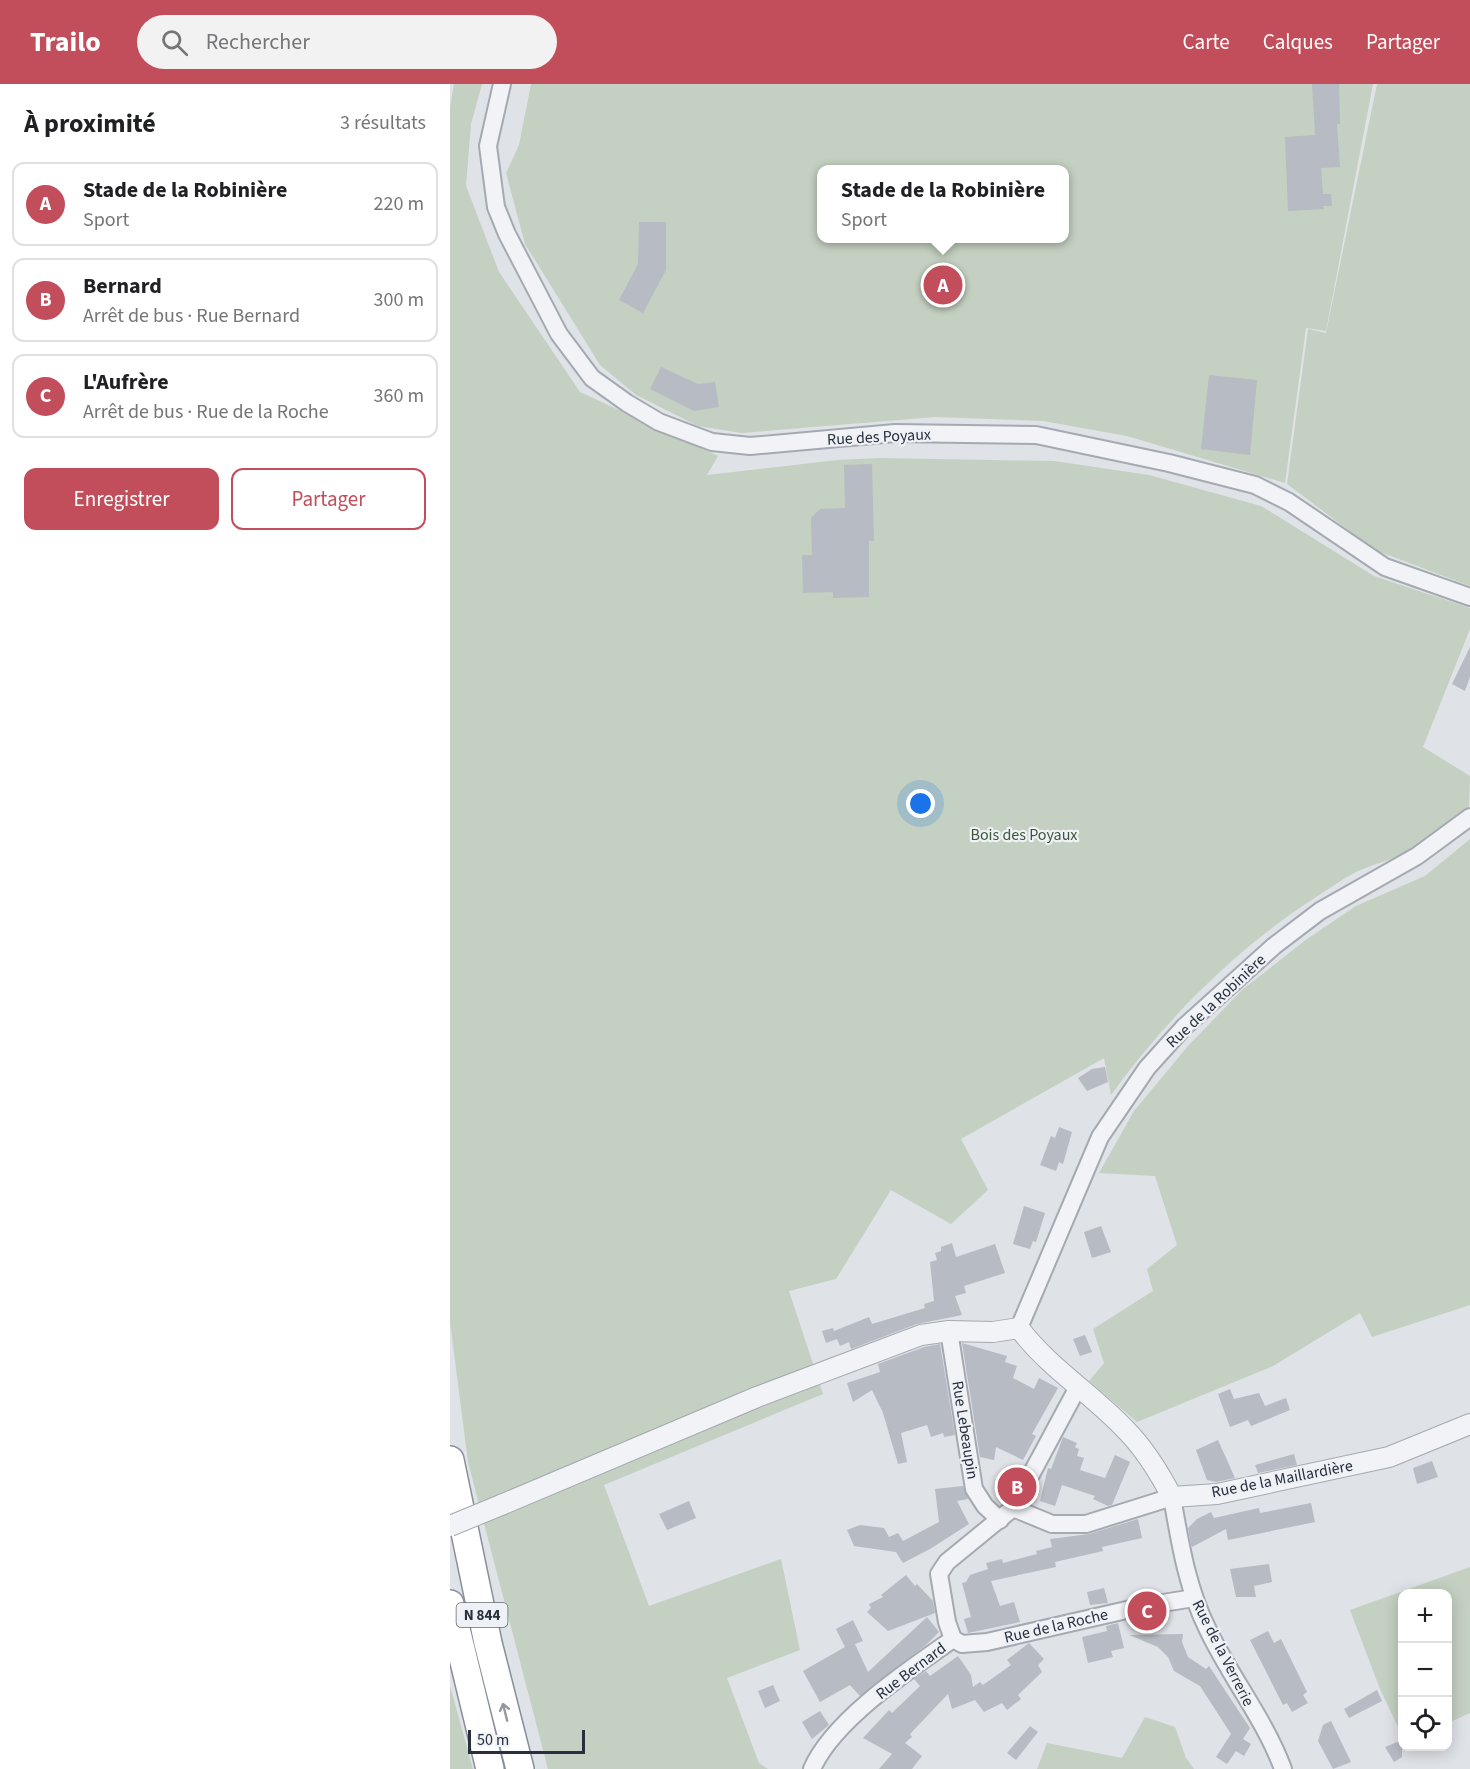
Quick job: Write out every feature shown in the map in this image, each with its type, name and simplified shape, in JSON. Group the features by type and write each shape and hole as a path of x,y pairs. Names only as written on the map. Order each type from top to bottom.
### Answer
{"highway":[{"name":"N 844","path":"450,1460 488,1643 520,1769"},
{"name":"N 844","path":"450,1604 490,1769"}],"street":[{"name":"Rue des Poyaux","path":"502,84 488,146 496,207 507,234 560,334 592,378 659,422 712,442 750,446 895,433 1036,435 1158,460 1255,485 1289,502 1385,567 1470,597"},
{"name":"Rue de la Robinière","path":"1019,1328 1100,1137 1147,1068 1184,1027 1274,946 1320,910 1417,855 1470,818"},
{"path":"450,1526 775,1390 921,1335 949,1331 993,1332 1019,1328 1036,1351 1142,1447 1172,1497 1086,1524 1052,1524 1007,1514"},
{"name":"Rue Lebeaupin","path":"949,1331 974,1489 985,1506 1007,1514"},
{"name":"Rue Bernard","path":"812,1769 828,1744 860,1711 907,1671 953,1639 947,1622 939,1574 947,1562 1007,1514 1078,1387"},
{"name":"Rue de la Maillardière","path":"1172,1497 1217,1494 1389,1457 1470,1424"},
{"name":"Rue de la Verrerie","path":"1172,1497 1183,1562 1194,1598 1236,1683 1271,1740 1283,1769"},
{"name":"Rue de la Roche","path":"953,1639 962,1644 987,1642 1144,1606 1194,1598"}],"green space":[{"name":"Bois des Poyaux","path":"454,84 482,84 471,124 466,186 499,272 580,392 718,456 707,475 837,460 880,458 1054,461 1149,475 1261,506 1374,576 1470,608 1470,629 1423,747 1470,776 1469,806 1420,844 1403,854 1350,875 1256,940 1229,963 1179,1013 1155,1039 1111,1095 1104,1058 961,1139 988,1190 951,1224 891,1190 836,1279 789,1291 823,1394 604,1485 649,1606 781,1559 800,1650 727,1678 759,1763 768,1769 548,1769 468,1462 450,1322 450,107"},
{"path":"531,84 1373,84 1326,331 1306,328 1285,483 1127,436 1043,421 935,417 742,433 698,426 636,395 600,365 525,244 506,173 519,145"},
{"path":"1377,84 1470,84 1470,586 1375,550 1287,484 1308,329 1326,333"},
{"path":"1470,839 1470,1305 1372,1337 1360,1313 1273,1366 1137,1422 1089,1381 1104,1363 1093,1329 1153,1291 1147,1269 1177,1245 1155,1176 1099,1173 1134,1111 1188,1046 1242,990 1307,939 1356,906 1425,876"},
{"path":"1470,1567 1470,1713 1452,1721 1452,1589 1409,1589"},
{"path":"1398,1593 1398,1727 1380,1689 1350,1610"},
{"path":"450,1686 473,1769 450,1769"},
{"path":"1145,1717 1175,1727 1186,1758 1194,1769 1037,1769 1047,1743 1122,1758"}],"building":[{"path":"1312,84 1339,84 1340,124 1337,124 1340,167 1321,168 1323,194 1331,194 1332,206 1323,206 1324,209 1288,211 1285,137 1315,135"},
{"path":"639,222 666,222 666,270 643,313 619,300 638,264"},
{"path":"661,367 698,384 715,382 719,407 694,411 650,389"},
{"path":"1209,375 1257,380 1250,455 1201,449"},
{"path":"872,464 874,541 869,541 869,597 833,598 833,592 803,593 802,555 812,555 811,518 820,509 845,508 844,465"},
{"path":"1470,647 1470,677 1465,691 1452,684"},
{"path":"1105,1067 1108,1082 1087,1091 1078,1078 1092,1069"},
{"path":"1059,1127 1072,1132 1063,1164 1059,1162 1056,1171 1040,1165 1051,1136 1055,1138"},
{"path":"1024,1206 1045,1213 1036,1242 1033,1241 1030,1249 1013,1244"},
{"path":"1101,1226 1111,1252 1092,1258 1084,1232"},
{"path":"952,1243 956,1257 995,1244 1005,1273 964,1286 966,1293 955,1296 962,1315 917,1324 851,1349 849,1342 840,1346 837,1339 826,1343 822,1331 833,1328 834,1331 869,1317 872,1324 925,1308 924,1304 934,1301 930,1262 937,1260 935,1253 941,1251 941,1247"},
{"path":"1085,1335 1092,1352 1080,1356 1073,1339"},
{"path":"962,1343 1007,1356 1005,1362 1017,1366 1013,1378 1034,1389 1039,1378 1058,1388 1032,1434 1036,1436 1023,1460 996,1447 994,1460 980,1457"},
{"path":"940,1344 955,1435 944,1437 943,1433 931,1437 927,1425 901,1433 907,1462 898,1464 883,1413 872,1390 853,1402 847,1383 880,1372 878,1364 924,1347"},
{"path":"1230,1389 1234,1399 1259,1393 1265,1406 1286,1398 1290,1410 1251,1426 1248,1420 1230,1427 1218,1394"},
{"path":"1063,1437 1077,1443 1075,1447 1079,1449 1077,1456 1084,1458 1080,1470 1105,1478 1115,1455 1130,1462 1112,1505 1108,1506 1093,1499 1095,1496 1062,1485 1055,1506 1040,1501 1048,1468 1051,1469"},
{"path":"1218,1440 1235,1478 1216,1482 1207,1480 1196,1450"},
{"path":"1294,1454 1297,1465 1258,1473 1255,1465"},
{"path":"1432,1461 1438,1477 1417,1484 1413,1468"},
{"path":"963,1486 968,1499 957,1501 969,1524 930,1549 903,1563 896,1552 854,1546 847,1530 860,1525 884,1528 889,1537 898,1533 903,1541 939,1522 935,1489"},
{"path":"689,1501 696,1518 667,1530 659,1514"},
{"path":"1311,1503 1315,1522 1228,1540 1226,1529 1192,1547 1188,1528 1197,1519 1211,1512 1214,1518 1259,1508 1260,1513"},
{"path":"1138,1519 1142,1538 1102,1547 1103,1551 1055,1562 1056,1567 991,1581 1000,1606 1014,1602 1020,1622 968,1633 964,1619 971,1617 962,1583 966,1582 970,1575 988,1569 986,1563 1002,1559 1003,1563 1037,1554 1036,1551 1052,1547 1050,1539 1089,1534"},
{"path":"1269,1564 1272,1582 1254,1586 1256,1597 1236,1597 1230,1569"},
{"path":"906,1575 933,1601 935,1613 888,1631 867,1612 871,1608 869,1604 883,1597 881,1595"},
{"path":"1104,1588 1108,1603 1090,1605 1087,1592"},
{"path":"927,1617 939,1632 926,1645 860,1696 850,1685 820,1702 803,1671 845,1647 836,1629 853,1620 863,1641 855,1644 868,1672"},
{"path":"1118,1623 1124,1648 1111,1651 1113,1657 1088,1663 1082,1637 1107,1631 1106,1626"},
{"path":"1268,1631 1274,1643 1281,1639 1307,1692 1303,1695 1308,1703 1292,1712 1287,1703 1283,1705 1250,1640"},
{"path":"1183,1634 1182,1642 1188,1657 1206,1669 1209,1666 1250,1728 1243,1739 1251,1744 1244,1756 1236,1751 1227,1764 1216,1757 1231,1734 1200,1686 1174,1671 1168,1657 1158,1647 1129,1635"},
{"path":"1029,1643 1044,1659 1038,1665 1042,1672 1018,1695 1021,1699 1007,1710 1002,1703 984,1712 975,1700 952,1709 948,1694 910,1734 912,1737 905,1743 922,1756 912,1769 879,1769 892,1754 863,1738 889,1710 892,1713 920,1686 914,1679 926,1671 930,1676 958,1656 971,1675 973,1687 980,1682 983,1685 1011,1665 1007,1660"},
{"path":"773,1685 780,1701 765,1708 758,1691"},
{"path":"1377,1690 1382,1701 1349,1718 1344,1709"},
{"path":"820,1711 829,1725 812,1739 802,1722"},
{"path":"1331,1721 1351,1762 1333,1769 1318,1741 1323,1725"},
{"path":"1030,1726 1038,1732 1016,1760 1007,1753"},
{"path":"1398,1742 1398,1751 1402,1751 1402,1757 1394,1762 1385,1747"}],"place":[{"name":"Stade de la Robinière","path":"943,285"},
{"name":"Bernard","path":"1017,1487"},
{"name":"L'Aufrère","path":"1147,1611"}]}
